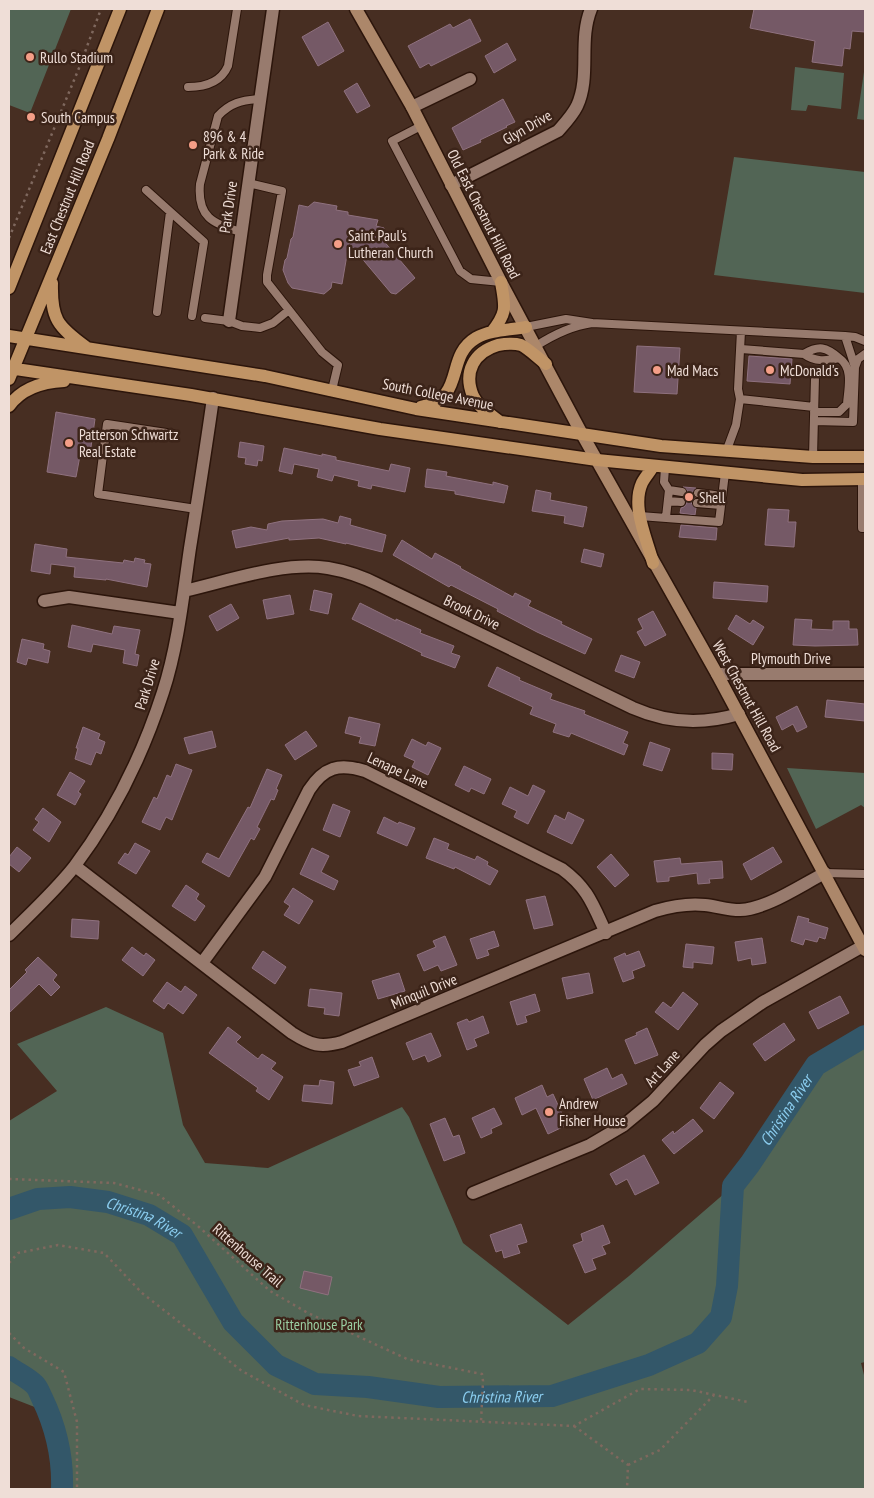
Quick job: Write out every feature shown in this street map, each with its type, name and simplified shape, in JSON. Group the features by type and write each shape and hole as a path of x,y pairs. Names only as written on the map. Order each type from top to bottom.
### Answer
{"main road":[{"name":"East Chestnut Hill Road","path":"9,288 120,9"},
{"name":"East Chestnut Hill Road","path":"10,372 53,274 136,69 158,9"},
{"path":"9,268 32,232"},
{"path":"53,274 52,302 54,315 69,335 88,348"},
{"path":"492,332 503,317 505,307 501,282"},
{"path":"416,408 439,402 447,393 462,353 475,339 492,332 526,327"},
{"name":"South College Avenue","path":"9,336 265,376 416,408 661,446 813,457 865,457"},
{"path":"500,422 479,404 474,397 468,375 478,356 487,348 504,344 520,345 546,364"},
{"path":"10,372 86,380 213,398 380,429 596,460 802,480 864,479"},
{"path":"9,406 16,397 40,384 86,380"},
{"path":"654,563 640,516 638,499 641,486 659,467"}],"street":[{"name":"Park Drive","path":"229,321 273,9"},
{"name":"Old East Chestnut Hill Road","path":"356,9 412,107 501,282 596,460"},
{"name":"Glyn Drive","path":"451,185 558,131 569,119 577,105 583,84 586,22 591,9"},
{"path":"412,107 470,79"},
{"name":"Park Drive","path":"9,935 75,866 114,804 146,739 158,708 169,670 184,591 213,398"},
{"name":"West Chestnut Hill Road","path":"596,460 739,714 864,948"},
{"name":"Brook Drive","path":"184,591 287,568 315,566 340,570 379,585 632,708 656,717 692,722 716,720 739,714"},
{"path":"44,601 69,597 180,613"},
{"name":"Plymouth Drive","path":"716,674 865,674"},
{"name":"Lenape Lane","path":"202,963 265,877 309,790 316,780 331,770 348,766 365,771 562,869 577,881 588,894 606,933"},
{"name":"Minquil Drive","path":"75,866 302,1039 310,1044 319,1046 342,1042 655,911 681,904 706,905 739,910 750,908 771,901 825,873"},
{"name":"Art Lane","path":"473,1193 590,1145 607,1136 631,1120 653,1101 705,1045 721,1031 763,1002 864,948"}],"lane":[{"path":"188,87 201,87 218,80 224,75 228,66 237,9"},
{"path":"241,232 220,226 204,213 199,195 200,184 218,116 225,108 234,104 244,100 259,99"},
{"path":"421,126 392,141 460,271 471,279 501,282"},
{"path":"248,184 282,191 267,282 322,352 338,365 332,390"},
{"path":"146,190 204,242 192,316"},
{"path":"157,312 170,212"},
{"path":"205,318 260,328 273,323 289,310"},
{"path":"526,327 566,319 592,323 845,336 865,341"},
{"path":"536,346 552,336 578,325 592,323"},
{"path":"726,452 736,424 740,398 738,389 741,331"},
{"path":"845,336 855,367"},
{"path":"740,398 838,412 847,404 849,374 845,362 828,349 814,348 804,354"},
{"path":"741,349 804,354 811,359 828,360 839,358"},
{"path":"814,421 853,422 855,367 858,359 865,354"},
{"path":"813,457 815,377"},
{"path":"173,434 107,424 98,494 196,509"},
{"path":"659,467 669,490 666,517"},
{"path":"640,516 719,522 725,473"},
{"path":"864,479 862,528 865,528"},
{"path":"669,490 682,492"},
{"path":"698,493 722,496"},
{"path":"668,501 681,502"},
{"path":"697,503 721,505"},
{"path":"825,873 865,874"}],"path":[{"path":"9,238 80,68 101,9"},
{"name":"Rittenhouse Trail","path":"9,1180 114,1183 159,1195 270,1291 308,1313 406,1359 482,1374 481,1423"},
{"path":"9,1263 18,1253 58,1245 104,1253 142,1292 242,1371 304,1406 358,1416 574,1426 640,1389 691,1390 748,1402"},
{"path":"9,1333 24,1348 64,1372 77,1422 77,1489"},
{"path":"628,1465 660,1450 714,1395"},
{"path":"574,1426 628,1465"},
{"path":"627,1489 628,1465"}],"green space":[{"name":"Rullo Stadium","path":"9,9 71,9 30,113 9,105"},
{"path":"865,65 865,120 857,119"},
{"path":"795,67 844,73 841,109 808,105 806,111 791,110"},
{"path":"734,157 865,172 865,293 714,275"},
{"path":"787,768 865,773 865,808 861,805 816,829"},
{"name":"Rittenhouse Park","path":"106,1007 163,1033 183,1125 205,1163 268,1168 402,1107 409,1117 463,1243 568,1325 629,1276 733,1186 750,1164 816,1065 865,1036 865,1362 861,1363 865,1379 865,1489 62,1489 59,1451 50,1413 9,1397 9,1121 57,1091 17,1044"}],"building":[{"path":"754,9 865,9 865,32 852,31 850,49 844,48 842,66 812,62 815,41 750,28"},
{"path":"470,19 481,41 431,66 429,63 420,68 408,46 450,24 453,28"},
{"path":"328,22 344,51 318,66 302,37"},
{"path":"507,43 516,60 494,73 485,56"},
{"path":"357,83 370,106 357,113 344,91"},
{"path":"503,99 515,122 463,150 452,128"},
{"name":"Saint Paul's Lutheran Church","path":"314,202 337,206 336,210 348,212 348,215 378,220 376,226 384,228 382,239 415,278 396,294 391,293 349,243 342,284 332,282 331,288 324,294 292,288 283,270 293,237 299,205 308,207"},
{"name":"Mad Macs","path":"637,346 680,348 677,394 634,392"},
{"name":"McDonald's","path":"749,356 792,359 790,384 747,381"},
{"path":"56,412 95,419 91,447 82,445 76,477 47,472"},
{"path":"240,442 264,446 262,461 258,460 257,466 245,464 246,458 238,457"},
{"path":"284,448 336,457 336,460 389,471 391,464 410,468 405,492 372,485 371,489 358,486 359,481 334,475 332,481 317,477 319,469 294,464 292,474 279,471"},
{"path":"427,469 447,472 446,476 493,485 493,482 508,486 504,503 455,494 455,491 425,487"},
{"path":"683,487 696,488 692,493 695,498 691,503 696,508 695,515 680,513 681,508 687,503 684,497 687,495 687,490"},
{"path":"536,490 551,493 550,500 587,507 583,527 564,523 565,516 532,511"},
{"path":"768,509 789,510 788,522 796,522 794,547 765,545"},
{"path":"340,516 351,519 350,525 386,535 382,552 319,538 289,540 289,538 236,548 232,531 251,527 267,530 268,524 282,521 323,519 338,523"},
{"path":"681,525 717,528 716,540 679,537"},
{"path":"402,540 432,559 435,553 513,597 515,593 531,601 528,606 592,639 585,654 537,632 451,585 449,587 393,555"},
{"path":"35,544 67,549 66,557 123,563 124,560 134,562 135,558 145,560 144,563 151,564 147,587 106,579 74,577 75,567 51,564 50,574 31,571"},
{"path":"584,549 604,554 601,567 581,562"},
{"path":"714,582 768,586 767,602 713,598"},
{"path":"314,590 332,594 328,614 310,610"},
{"path":"290,595 294,614 267,619 263,600"},
{"path":"360,603 396,621 396,619 421,630 420,633 454,646 451,653 460,656 455,668 421,655 422,653 352,619"},
{"path":"231,604 239,618 217,631 209,616"},
{"path":"653,611 666,635 645,646 637,632 643,629 638,619"},
{"path":"736,615 750,624 753,620 764,627 753,645 728,629"},
{"path":"795,619 812,620 811,629 833,630 833,621 849,621 849,629 857,629 858,645 793,645"},
{"path":"72,625 112,634 114,626 140,630 135,654 139,655 137,666 123,663 125,650 93,644 91,652 68,647"},
{"path":"22,639 44,644 43,649 50,651 48,663 28,658 26,665 17,662"},
{"path":"621,655 640,662 634,678 615,671"},
{"path":"497,667 520,678 519,680 552,694 550,699 585,711 584,714 628,732 623,743 628,745 624,755 571,733 569,737 553,732 556,724 530,714 533,707 488,686"},
{"path":"827,700 865,704 865,721 825,717"},
{"path":"797,706 807,727 797,732 793,724 782,730 776,717"},
{"path":"349,717 380,724 375,746 359,743 361,737 345,733"},
{"path":"83,727 100,734 98,739 105,742 101,754 96,752 91,765 75,759 78,748 76,748"},
{"path":"212,731 216,747 189,754 184,738"},
{"path":"306,731 317,746 295,760 285,745"},
{"path":"412,739 426,746 428,742 441,748 428,775 412,767 415,761 404,756"},
{"path":"650,742 670,749 662,771 643,765"},
{"path":"712,753 733,754 732,770 712,769"},
{"path":"176,764 192,770 172,820 166,817 160,830 142,822 154,797 157,799 167,775 171,777"},
{"path":"464,766 491,779 484,794 471,788 469,792 455,785"},
{"path":"267,769 282,775 276,789 278,790 274,800 271,799 257,827 260,829 254,840 251,838 229,877 202,862 207,853 219,859 248,807 250,808"},
{"path":"70,772 85,781 78,792 81,794 75,805 57,795"},
{"path":"533,785 545,791 528,824 514,817 517,811 502,804 510,787 528,796"},
{"path":"333,804 350,811 340,837 323,830"},
{"path":"43,808 61,822 49,842 33,830 39,822 35,819"},
{"path":"568,812 584,820 572,844 547,832 555,815 565,820"},
{"path":"384,817 398,824 399,822 415,828 407,846 377,833"},
{"path":"434,838 449,844 447,849 475,860 477,856 488,862 487,865 498,871 490,885 455,867 454,869 426,858"},
{"path":"135,843 150,851 136,874 118,863 125,853 128,855"},
{"path":"17,847 31,858 19,872 9,864 9,857"},
{"path":"773,847 782,862 751,880 743,864"},
{"path":"312,848 329,856 321,872 338,881 334,890 300,874"},
{"path":"611,854 629,875 615,887 597,867"},
{"path":"680,858 681,864 722,861 723,878 709,879 710,883 698,884 697,873 669,877 669,881 657,882 654,861"},
{"path":"186,885 199,894 196,899 205,906 195,921 172,906"},
{"path":"293,888 313,901 299,924 284,915 290,906 284,902"},
{"path":"545,896 553,925 534,929 526,900"},
{"path":"798,916 809,919 808,922 828,928 825,939 819,937 817,942 805,939 803,945 791,941"},
{"path":"72,919 99,921 98,939 71,937"},
{"path":"494,931 499,946 487,950 489,955 477,959 470,939"},
{"path":"445,936 457,965 441,971 438,965 424,971 417,955 436,947 433,941"},
{"path":"762,938 766,963 752,965 751,958 738,961 735,942"},
{"path":"686,944 714,947 712,964 693,962 693,968 683,967"},
{"path":"132,947 144,956 146,953 155,960 143,976 122,960"},
{"path":"263,951 286,967 275,984 252,968"},
{"path":"639,951 645,966 632,971 634,978 623,982 614,958 625,953 626,956"},
{"path":"38,957 57,975 53,980 60,987 51,996 39,984 9,1013 9,990 27,972 25,970"},
{"path":"399,973 405,991 378,999 372,981"},
{"path":"589,973 593,993 567,999 562,978"},
{"path":"167,982 181,992 185,986 197,995 183,1014 168,1003 164,1009 153,1001"},
{"path":"310,989 342,993 339,1016 324,1014 325,1008 308,1006"},
{"path":"683,992 698,1004 678,1030 655,1012 663,1002 671,1008"},
{"path":"535,994 540,1011 525,1016 527,1022 517,1025 510,1002"},
{"path":"840,996 849,1013 818,1029 809,1012"},
{"path":"483,1016 489,1033 474,1039 477,1046 467,1050 457,1023 467,1019 469,1022"},
{"path":"784,1023 795,1040 765,1061 753,1044"},
{"path":"228,1027 241,1037 236,1042 258,1059 262,1054 276,1063 271,1069 283,1077 269,1100 256,1091 258,1088 209,1053"},
{"path":"647,1028 658,1055 635,1064 625,1040"},
{"path":"431,1033 441,1056 428,1062 425,1055 413,1060 406,1043"},
{"path":"372,1057 379,1077 354,1086 348,1070 361,1066 359,1062"},
{"path":"607,1068 612,1079 622,1074 627,1084 593,1100 584,1079"},
{"path":"320,1080 334,1082 332,1104 302,1101 304,1085 319,1086"},
{"path":"720,1082 734,1093 714,1119 700,1108"},
{"name":"Andrew Fisher House","path":"542,1085 547,1097 553,1094 567,1125 548,1134 536,1108 522,1115 515,1098"},
{"path":"494,1108 502,1124 491,1129 492,1133 481,1138 472,1118"},
{"path":"445,1118 453,1137 459,1135 465,1153 444,1161 430,1124"},
{"path":"693,1119 703,1131 674,1154 662,1140 673,1131 674,1134"},
{"path":"644,1155 659,1183 635,1195 627,1179 616,1185 610,1174"},
{"path":"521,1224 527,1242 517,1245 520,1253 504,1258 502,1250 496,1252 490,1235"},
{"path":"603,1225 610,1243 602,1246 606,1254 592,1259 596,1269 585,1273 573,1245 583,1241 581,1234"},
{"path":"304,1271 332,1277 328,1295 300,1288"}],"waterway":[{"name":"Christina River","path":"9,1209 38,1199 70,1197 108,1202 149,1215 182,1235 233,1322 276,1365 315,1384 368,1387 439,1397 552,1396 649,1365 698,1343 721,1317 727,1286 733,1186 750,1164 816,1065 865,1036"},
{"name":"Christina River","path":"9,1367 35,1385 47,1409 55,1431 60,1454 62,1489"}],"place":[{"name":"Rullo Stadium","path":"30,57"},
{"name":"South Campus","path":"31,117"},
{"name":"896 & 4 Park & Ride","path":"193,145"},
{"name":"Saint Paul's Lutheran Church","path":"338,244"},
{"name":"Mad Macs","path":"657,370"},
{"name":"McDonald's","path":"770,370"},
{"name":"Patterson Schwartz Real Estate","path":"69,443"},
{"name":"Shell","path":"689,497"},
{"name":"Andrew Fisher House","path":"549,1112"}]}
